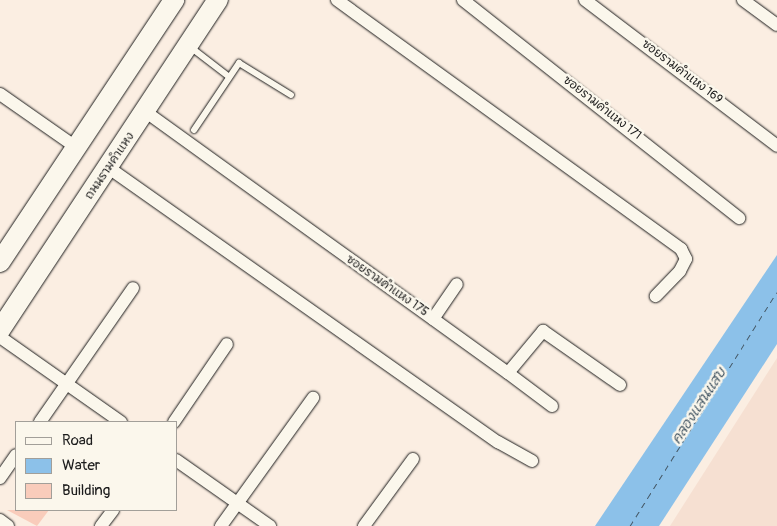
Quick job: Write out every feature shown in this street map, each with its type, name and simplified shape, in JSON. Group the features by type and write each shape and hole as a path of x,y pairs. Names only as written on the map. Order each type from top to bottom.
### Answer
{"main road":[{"path":"0,262 174,0"},
{"name":"ถนนรามคำแหง","path":"0,330 9,305 109,168 218,0"}],"street":[{"path":"337,0 681,249 686,259 680,272 656,296"},
{"name":"ซอยรามคำแหง 171","path":"463,0 739,218"},
{"name":"ซอยรามคำแหง 169","path":"586,0 777,146"},
{"path":"743,0 777,25"},
{"path":"0,94 77,148"},
{"name":"ซอยรามคำแหง 175","path":"146,112 552,406"},
{"path":"109,168 490,437 532,461"},
{"path":"433,319 457,284"},
{"path":"41,421 133,288"},
{"path":"508,373 543,331 620,385"},
{"path":"0,337 120,421"},
{"path":"175,421 227,344"},
{"path":"221,526 313,398"},
{"path":"0,478 15,456"},
{"path":"364,526 413,459"},
{"path":"178,461 270,526"},
{"path":"101,526 112,511"},
{"path":"0,520 8,526"}],"lane":[{"path":"188,46 228,76"},
{"path":"194,130 233,67 245,64 291,95"}],"shaded area":[{"path":"777,358 777,526 670,526"}],"water":[{"name":"คลองแสนแสบ","path":"777,255 777,344 659,526 595,526"}],"building":[{"path":"7,510 48,511 37,526"}],"ferry route":[{"path":"630,526 777,292"}]}
